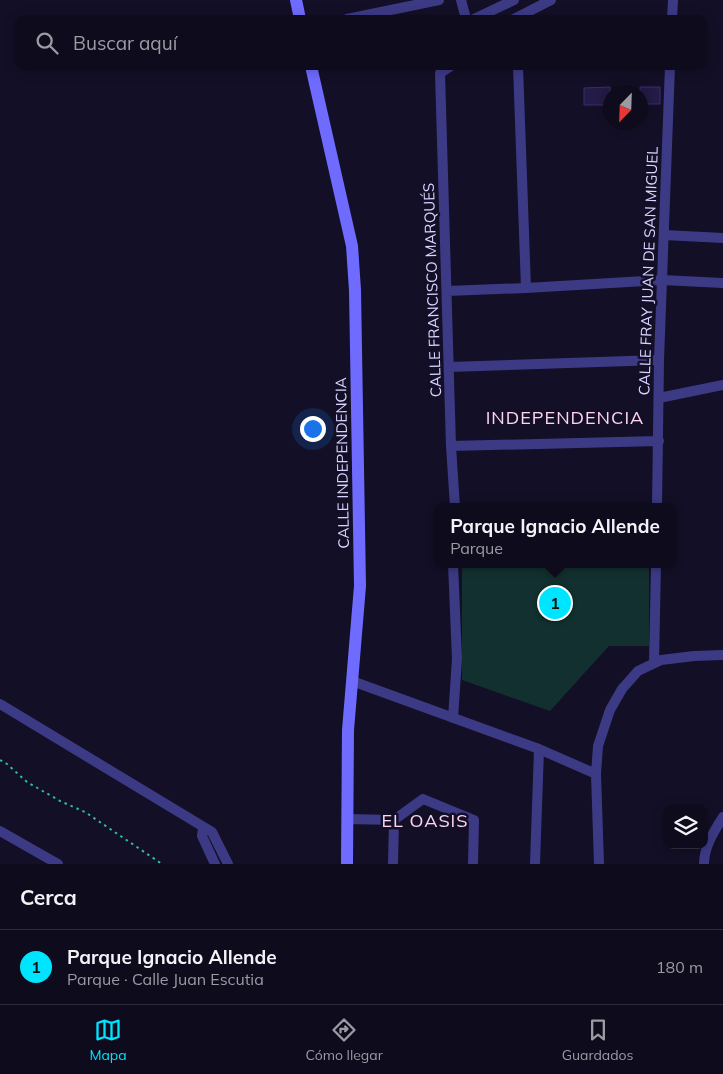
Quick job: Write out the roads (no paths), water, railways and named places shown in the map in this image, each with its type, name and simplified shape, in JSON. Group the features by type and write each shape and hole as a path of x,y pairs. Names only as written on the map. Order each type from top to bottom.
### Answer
{"street":[{"path":"296,0 299,15"},
{"path":"366,15 439,0"},
{"path":"460,0 465,15"},
{"path":"522,15 550,0"},
{"path":"672,15 673,0"},
{"path":"482,15 512,1 514,15"},
{"name":"CALLE INDEPENDENCIA","path":"312,70 352,246 355,290 360,586 348,730 347,864"},
{"name":"CALLE FRANCISCO MARQUÉS","path":"444,70 440,72 451,446 455,503"},
{"path":"518,70 526,288"},
{"name":"CALLE FRAY JUAN DE SAN MIGUEL","path":"657,503 659,360 670,70"},
{"path":"664,235 723,238"},
{"path":"447,291 662,280 723,283"},
{"path":"449,367 659,360"},
{"path":"659,398 723,385"},
{"path":"451,446 659,441"},
{"path":"453,568 457,659 453,718"},
{"path":"654,663 656,568"},
{"path":"599,864 596,774 598,746 610,710 622,689 638,671 661,660 723,655"},
{"path":"352,681 539,749 596,774"},
{"path":"0,704 212,832 228,864"},
{"path":"535,864 539,749"},
{"path":"347,819 394,820 423,799 474,820 473,864"},
{"path":"704,864 713,832 723,817"},
{"path":"393,864 394,820"},
{"path":"203,828 202,836 215,864"},
{"path":"0,832 58,864"}],"place":[{"name":"Parque Ignacio Allende","path":"555,603"}],"district":[{"name":"INDEPENDENCIA","path":"565,417"},
{"name":"EL OASIS","path":"425,820"}]}
